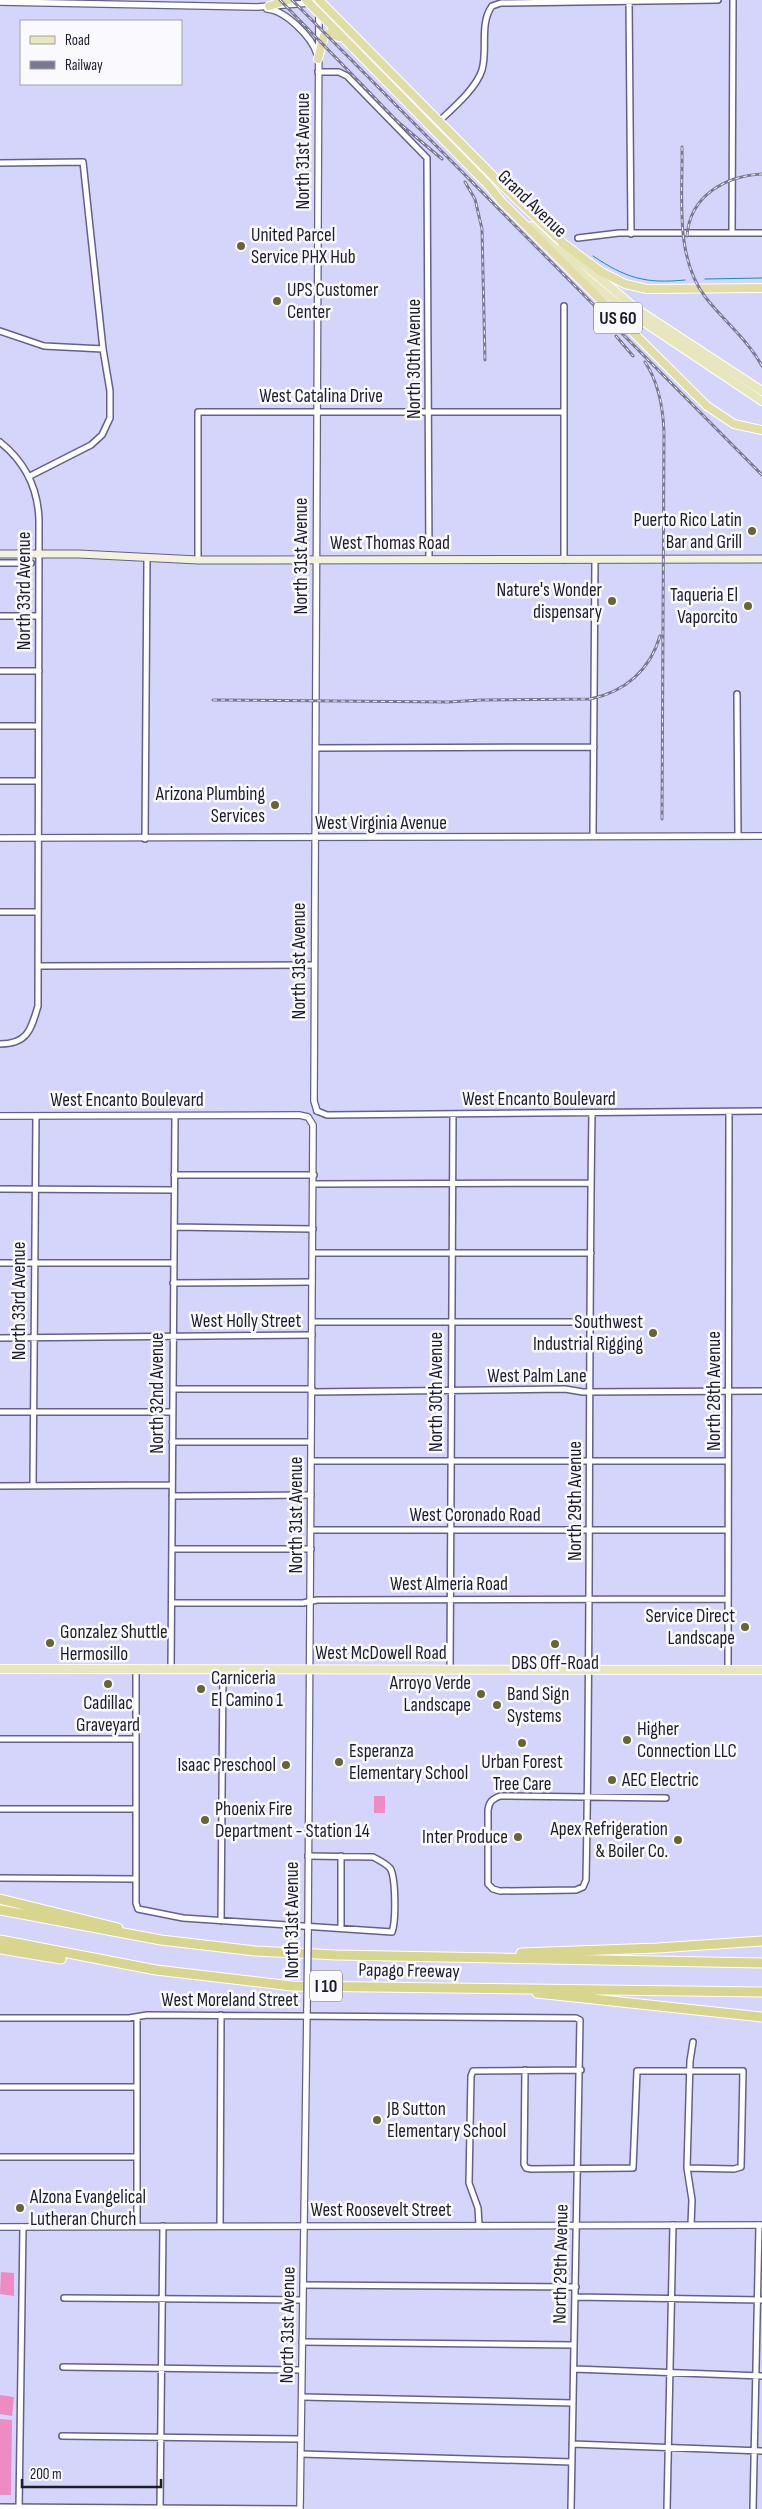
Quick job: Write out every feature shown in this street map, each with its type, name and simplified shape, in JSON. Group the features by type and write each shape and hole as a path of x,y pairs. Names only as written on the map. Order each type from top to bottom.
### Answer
{"highway":[{"path":"269,6 289,0"},
{"name":"Grand Avenue","path":"318,0 513,196"},
{"name":"Grand Avenue","path":"307,2 488,185"},
{"path":"318,59 322,39 326,34 334,34 346,42"},
{"name":"US 60","path":"488,185 546,246 712,410 734,424 762,430"},
{"name":"US 60","path":"513,196 576,253 600,271 625,284 659,290 762,288"},
{"path":"0,1899 162,1940"},
{"name":"Papago Freeway","path":"0,1910 162,1940 255,1951 337,1955 762,1963"},
{"name":"Papago Freeway","path":"0,1940 156,1970 292,1986 762,1992"},
{"path":"466,1958 762,1941"},
{"path":"0,1949 92,1964 156,1970"},
{"path":"497,1989 762,2018"}],"main road":[{"name":"Grand Avenue","path":"488,185 595,286 653,330 762,401"},
{"name":"Grand Avenue","path":"513,196 560,244 622,298 762,392"},
{"name":"West Thomas Road","path":"0,554 198,560 762,559"},
{"name":"West McDowell Road","path":"0,1670 762,1670"}],"street":[{"path":"257,8 318,0"},
{"name":"North 31st Avenue","path":"317,1111 314,1101 314,966 318,0"},
{"path":"432,128 472,87 481,73 485,53 487,15 492,6 501,3 718,0"},
{"path":"732,0 732,233"},
{"path":"629,1 631,234"},
{"path":"0,2 257,8 273,10 286,16 311,42 318,59"},
{"name":"North 30th Avenue","path":"318,72 339,72 347,76 427,158 429,560"},
{"path":"0,163 84,162 103,349 110,392 110,418 102,435 91,445 30,476 12,452 0,442"},
{"path":"578,238 631,234 762,234"},
{"path":"564,306 564,560"},
{"path":"0,331 44,346 103,349"},
{"name":"West Catalina Drive","path":"198,560 198,412 564,412"},
{"name":"North 33rd Avenue","path":"0,1044 20,1040 31,1029 38,1006 39,511 30,476"},
{"path":"19,554 19,563"},
{"path":"145,839 147,559"},
{"path":"593,836 595,560"},
{"path":"0,563 31,563"},
{"path":"0,616 39,616"},
{"path":"0,671 38,671"},
{"path":"737,694 738,836"},
{"path":"0,726 38,726"},
{"path":"316,748 594,747"},
{"path":"0,781 38,780"},
{"name":"West Virginia Avenue","path":"0,838 762,836"},
{"path":"0,912 38,912"},
{"path":"38,966 314,966"},
{"name":"West Encanto Boulevard","path":"317,1111 327,1115 762,1111"},
{"name":"North 28th Avenue","path":"728,1670 729,1112"},
{"name":"North 29th Avenue","path":"586,1798 500,1796 491,1801 488,1810 489,1886 500,1891 576,1890 583,1888 586,1880 590,1599 592,1113"},
{"name":"North 30th Avenue","path":"450,1670 452,1114"},
{"name":"West Encanto Boulevard","path":"0,1116 299,1115 306,1116 311,1121"},
{"name":"North 33rd Avenue","path":"33,1486 36,1116"},
{"name":"North 32nd Avenue","path":"172,1670 172,1389 175,1116"},
{"name":"North 31st Avenue","path":"298,2509 302,2439 311,1670 314,1128 311,1121"},
{"path":"174,1175 314,1174"},
{"path":"314,1184 591,1183"},
{"path":"0,1189 174,1190"},
{"path":"174,1227 313,1228"},
{"path":"313,1253 591,1253"},
{"path":"0,1263 174,1263"},
{"path":"173,1283 312,1282"},
{"name":"West Holly Street","path":"312,1322 591,1322"},
{"name":"West Holly Street","path":"0,1338 312,1335"},
{"name":"West Palm Lane","path":"172,1389 451,1391 565,1389 590,1392 762,1392"},
{"path":"0,1412 172,1412"},
{"path":"172,1442 311,1442"},
{"path":"311,1461 728,1461"},
{"path":"0,1486 172,1485"},
{"path":"172,1496 311,1496"},
{"name":"West Coronado Road","path":"311,1530 728,1530"},
{"path":"172,1549 311,1549"},
{"name":"West Almeria Road","path":"172,1603 450,1599 728,1600"},
{"path":"136,1670 137,1907 141,1911 170,1917 308,1929 341,1927 392,1932 394,1879 390,1868 373,1857 308,1856"},
{"path":"221,1921 223,1670"},
{"path":"0,1739 136,1739"},
{"path":"586,1798 666,1798"},
{"path":"0,1809 136,1809"},
{"path":"341,1856 341,1927"},
{"path":"0,1878 136,1879"},
{"path":"220,2226 221,2015"},
{"name":"West Moreland Street","path":"0,2018 221,2015 576,2018 580,2020"},
{"path":"137,2017 138,2226"},
{"name":"North 29th Avenue","path":"571,2509 581,2070 580,2020"},
{"path":"692,2225 688,2168 690,2069 693,2042"},
{"path":"526,2070 526,2168 578,2169 633,2168 637,2071 690,2069 743,2071 741,2167 734,2169 688,2168"},
{"path":"479,2225 478,2208 469,2184 470,2076 473,2071 581,2070"},
{"path":"0,2087 137,2087"},
{"path":"0,2157 137,2157"},
{"path":"667,2509 673,2225"},
{"path":"753,2509 760,2300 760,2225"},
{"name":"West Roosevelt Street","path":"0,2227 760,2225"},
{"path":"160,2508 163,2226"},
{"path":"19,2508 23,2227"},
{"path":"303,2285 576,2287"},
{"path":"64,2298 303,2300"},
{"path":"576,2298 760,2300"},
{"path":"302,2342 574,2345"},
{"path":"63,2367 302,2370"},
{"path":"574,2368 762,2376"},
{"path":"302,2397 573,2403"},
{"path":"62,2436 302,2439"},
{"path":"572,2444 762,2451"},
{"path":"301,2454 572,2462"},
{"path":"0,2506 19,2508 298,2509"}],"shaded area":[{"path":"374,1796 385,1796 385,1813 374,1813"},
{"path":"1,2272 14,2273 14,2296 0,2294"},
{"path":"0,2395 14,2397 12,2416 0,2414"},
{"path":"0,2419 12,2420 11,2495 0,2495"}],"waterway":[{"path":"593,256 616,270 636,278 658,281 685,280"},
{"path":"705,279 762,278"}],"railway":[{"path":"280,0 398,122 442,159"},
{"path":"292,0 762,475"},
{"path":"682,147 682,226 689,264 696,282 706,298 743,339 762,366"},
{"path":"687,236 695,209 712,190 736,179 762,174"},
{"path":"465,182 475,199 482,229 485,360"},
{"path":"616,336 633,356"},
{"path":"645,362 654,378 659,396 663,413 664,432 662,819"},
{"path":"213,700 448,702 590,699 614,691 634,678 650,659 660,636"}],"place":[{"name":"United Parcel Service PHX Hub","path":"241,246"},
{"name":"UPS Customer Center","path":"277,301"},
{"name":"Puerto Rico Latin Bar and Grill","path":"752,531"},
{"name":"Nature's Wonder dispensary","path":"612,601"},
{"name":"Taqueria El Vaporcito","path":"748,606"},
{"name":"Arizona Plumbing Services","path":"275,805"},
{"name":"Southwest Industrial Rigging","path":"653,1333"},
{"name":"Service Direct Landscape","path":"745,1627"},
{"name":"Gonzalez Shuttle Hermosillo","path":"50,1643"},
{"name":"DBS Off-Road","path":"555,1644"},
{"name":"Cadillac Graveyard","path":"108,1684"},
{"name":"Carniceria El Camino 1","path":"201,1689"},
{"name":"Arroyo Verde Landscape","path":"481,1694"},
{"name":"Band Sign Systems","path":"497,1705"},
{"name":"Higher Connection LLC","path":"627,1740"},
{"name":"Urban Forest Tree Care","path":"522,1743"},
{"name":"Esperanza Elementary School","path":"339,1762"},
{"name":"Isaac Preschool","path":"286,1765"},
{"name":"AEC Electric","path":"612,1780"},
{"name":"Phoenix Fire Department - Station 14","path":"205,1820"},
{"name":"Inter Produce","path":"518,1837"},
{"name":"Apex Refrigeration & Boiler Co.","path":"678,1840"},
{"name":"JB Sutton Elementary School","path":"377,2120"},
{"name":"Alzona Evangelical Lutheran Church","path":"20,2208"}]}
